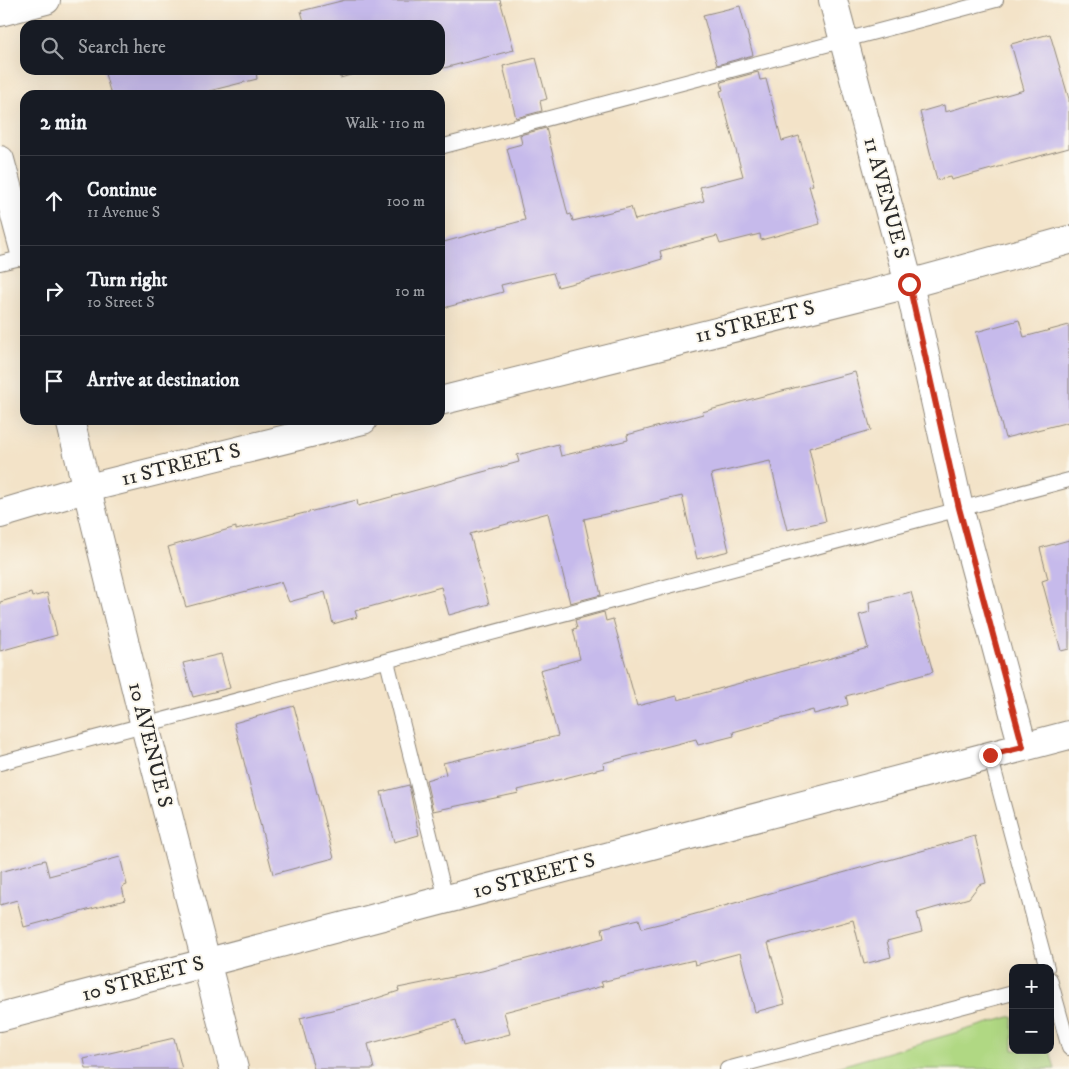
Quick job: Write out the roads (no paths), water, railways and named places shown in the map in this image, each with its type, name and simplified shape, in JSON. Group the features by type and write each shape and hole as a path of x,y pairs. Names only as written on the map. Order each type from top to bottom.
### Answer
{"street":[{"path":"0,12 46,0"},
{"name":"11 AVENUE S","path":"833,0 909,284 959,508 1023,747"},
{"path":"0,160 20,236"},
{"name":"11 STREET S","path":"445,400 909,284 1069,240"},
{"name":"10 AVENUE S","path":"71,425 145,726 234,1069"},
{"name":"11 STREET S","path":"0,514 88,488 342,425"},
{"name":"10 STREET S","path":"0,1017 1069,735"}],"lane":[{"path":"445,146 996,0"},
{"path":"0,263 20,257"},
{"path":"0,763 1069,480"},
{"path":"387,661 446,899"},
{"path":"990,755 1046,964"},
{"path":"1054,993 1069,1048"},
{"path":"727,1069 1009,994"}]}
